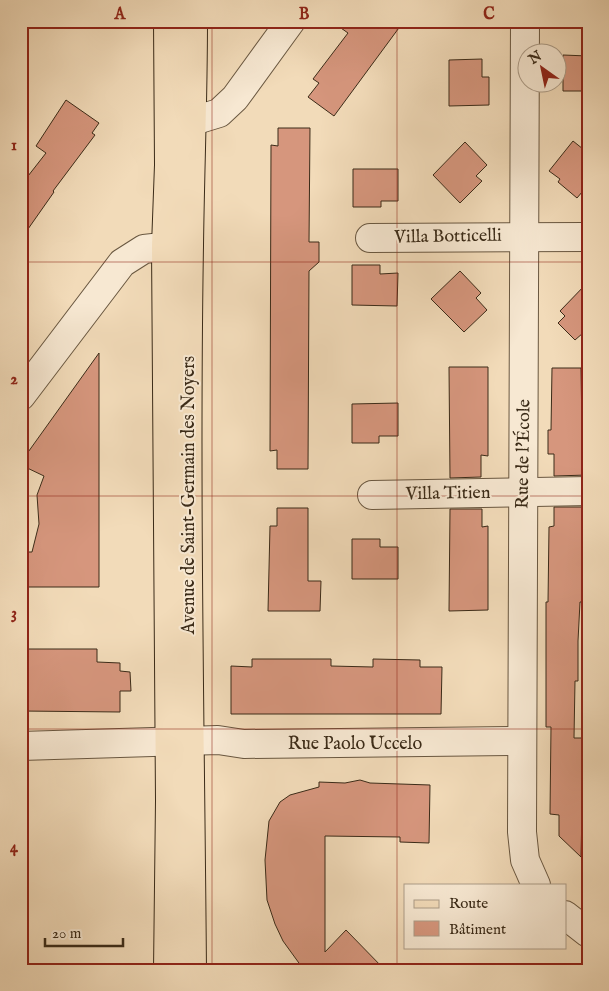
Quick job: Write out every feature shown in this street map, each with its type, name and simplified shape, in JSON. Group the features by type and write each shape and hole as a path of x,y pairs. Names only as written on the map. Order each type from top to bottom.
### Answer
{"main road":[{"name":"Avenue de Saint-Germain des Noyers","path":"168,21 169,165 177,245 178,741 168,970"},
{"name":"Avenue de Saint-Germain des Noyers","path":"177,245 193,121 193,21"},
{"name":"Avenue de Saint-Germain des Noyers","path":"178,741 192,970"}],"street":[{"path":"193,121 219,113 235,98 291,21"},
{"name":"Rue de l'École","path":"525,21 526,236 522,832 525,860 536,884"},
{"name":"Villa Botticelli","path":"370,238 588,237"},
{"path":"21,396 122,263 144,249 177,245"},
{"name":"Villa Titien","path":"372,495 588,491"},
{"name":"Rue Paolo Uccelo","path":"21,746 218,740 244,744 469,744 522,741"},
{"path":"566,916 588,933"}],"building":[{"path":"331,21 404,21 334,116 308,97 319,83 313,79 348,33"},
{"path":"566,55 588,56 588,91 566,91"},
{"path":"482,59 482,77 489,77 489,105 449,106 449,60"},
{"path":"66,100 99,123 92,133 95,135 53,191 21,239 21,185 46,153 36,146"},
{"path":"278,128 310,128 309,242 319,242 319,262 309,271 308,469 277,469 277,450 270,451 271,145 278,146"},
{"path":"573,141 588,153 588,185 577,198 558,182 560,179 549,171"},
{"path":"465,142 487,165 476,176 482,181 460,203 433,175"},
{"path":"353,169 398,169 398,201 381,201 381,207 353,207"},
{"path":"352,265 380,265 380,274 398,273 397,306 352,305"},
{"path":"460,271 481,293 476,298 487,310 464,332 431,299"},
{"path":"588,282 588,337 583,333 575,340 558,323 565,316 560,311"},
{"path":"99,353 99,587 21,587 21,552 32,552 39,524 37,495 44,476 21,465 21,462"},
{"path":"449,367 488,367 488,456 481,455 481,477 450,478"},
{"path":"552,368 581,368 582,431 585,432 585,440 588,440 588,475 554,476 554,454 548,454 548,430 551,430"},
{"path":"398,403 398,436 379,436 379,443 352,443 352,404"},
{"path":"554,507 587,507 586,538 582,538 583,602 580,602 578,681 575,681 574,738 587,738 588,766 583,766 581,857 559,836 559,815 550,814 551,727 546,727 546,602 548,602 549,527 554,526"},
{"path":"277,508 308,508 308,581 321,581 320,611 268,611 270,526 277,526"},
{"path":"450,509 482,509 482,527 488,526 488,610 449,611"},
{"path":"352,539 380,539 380,547 398,547 398,579 352,579"},
{"path":"21,649 97,649 97,662 120,663 120,671 130,672 131,691 120,691 120,712 21,711"},
{"path":"252,659 331,659 331,666 373,667 373,659 420,660 420,667 442,667 441,714 231,714 231,666 252,667"},
{"path":"360,780 370,783 430,785 429,843 400,842 400,837 325,836 325,952 346,930 385,970 304,970 283,941 267,900 265,860 269,821 280,802 290,795 319,787 319,782 345,783"}]}
